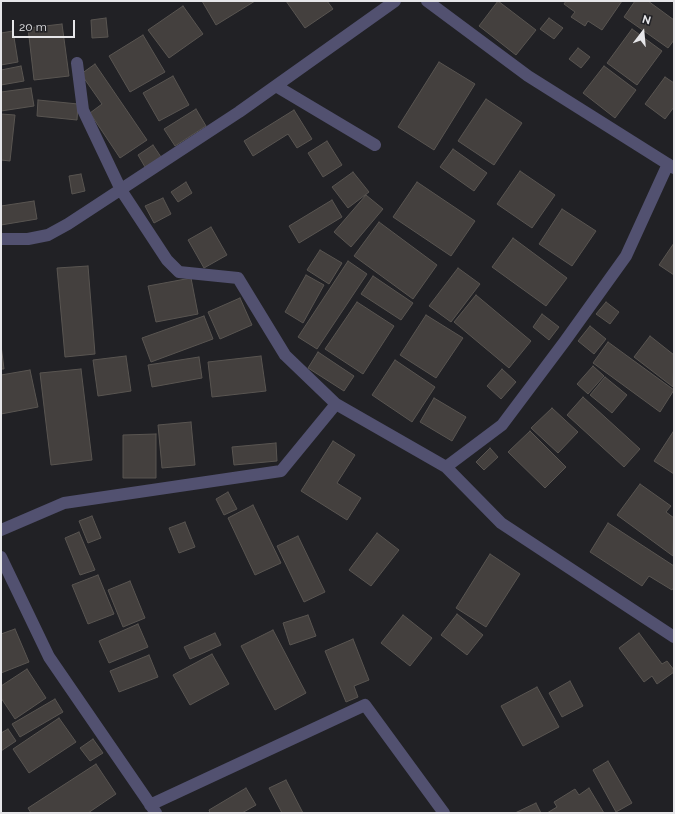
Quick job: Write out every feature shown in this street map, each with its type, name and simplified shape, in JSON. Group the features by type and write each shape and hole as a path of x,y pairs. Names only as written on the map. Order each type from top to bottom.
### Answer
{"street":[{"path":"1,239 28,239 48,235 68,224 276,86 395,1"},
{"path":"427,1 528,76 671,166 626,256 565,341 502,425 446,466"},
{"path":"77,63 83,110 121,190 167,260 179,272 238,278 284,355 336,404 446,466 501,523 674,637"},
{"path":"276,86 375,145"},
{"path":"1,530 64,503 281,471 336,404"},
{"path":"1,557 49,657 153,809 365,705 444,813"}],"building":[{"path":"202,1 255,1 216,25"},
{"path":"286,1 327,1 333,9 305,28"},
{"path":"498,1 536,30 516,55 479,26"},
{"path":"566,1 622,1 602,30 588,21 585,26 571,17 575,12 564,4"},
{"path":"635,1 648,1 674,20 674,40 668,48 624,17"},
{"path":"183,6 203,34 169,58 148,30"},
{"path":"106,18 108,37 92,38 91,20"},
{"path":"549,18 563,28 554,39 540,29"},
{"path":"62,24 69,76 34,80 28,28"},
{"path":"632,29 662,51 637,85 607,63"},
{"path":"13,31 18,62 1,65 1,33"},
{"path":"143,35 165,72 130,92 109,56"},
{"path":"578,48 590,57 581,68 569,59"},
{"path":"439,62 475,84 434,150 398,127"},
{"path":"95,64 147,140 120,158 90,113 102,104 81,74"},
{"path":"21,66 24,81 1,85 1,70"},
{"path":"604,66 636,90 615,118 583,93"},
{"path":"173,76 189,105 159,121 143,93"},
{"path":"665,77 674,83 674,107 665,119 645,104"},
{"path":"31,88 34,106 1,111 1,92"},
{"path":"486,99 522,123 494,165 458,141"},
{"path":"38,100 78,104 77,120 37,116"},
{"path":"196,109 206,126 175,146 164,129"},
{"path":"294,110 312,139 297,148 288,134 253,156 244,141"},
{"path":"1,114 15,115 10,161 1,160"},
{"path":"327,141 342,165 323,177 308,153"},
{"path":"153,145 161,157 145,167 138,155"},
{"path":"453,149 487,173 474,191 440,167"},
{"path":"520,171 555,195 532,228 497,204"},
{"path":"353,172 369,192 348,208 332,187"},
{"path":"81,174 85,191 72,194 69,176"},
{"path":"186,182 192,193 178,202 171,192"},
{"path":"417,182 475,221 451,256 393,217"},
{"path":"366,195 383,209 351,247 334,232"},
{"path":"163,198 171,214 154,223 145,206"},
{"path":"332,200 342,217 299,243 289,226"},
{"path":"34,201 37,219 1,225 1,206"},
{"path":"562,209 596,231 572,266 539,244"},
{"path":"379,222 437,265 413,299 354,256"},
{"path":"211,227 227,255 204,268 188,240"},
{"path":"513,238 567,278 546,306 492,267"},
{"path":"674,243 674,275 659,265"},
{"path":"320,250 342,263 329,284 307,270"},
{"path":"348,261 367,274 317,349 298,337"},
{"path":"88,266 95,354 65,357 57,268"},
{"path":"458,268 480,284 451,322 429,306"},
{"path":"306,275 324,285 303,323 285,312"},
{"path":"373,276 413,303 401,320 361,294"},
{"path":"191,278 198,314 156,322 148,286"},
{"path":"476,295 531,341 509,368 454,322"},
{"path":"240,298 252,325 220,339 208,312"},
{"path":"357,302 394,326 363,374 325,349"},
{"path":"606,302 619,312 610,324 596,314"},
{"path":"542,314 559,327 549,340 533,327"},
{"path":"426,315 463,338 436,378 400,355"},
{"path":"204,316 213,339 151,362 142,338"},
{"path":"590,326 606,339 594,354 578,341"},
{"path":"650,336 674,355 673,387 634,357"},
{"path":"608,342 674,390 660,412 593,363"},
{"path":"1,345 4,369 1,369"},
{"path":"318,352 354,376 344,391 308,368"},
{"path":"126,356 131,391 98,396 93,360"},
{"path":"261,356 266,391 212,397 208,362"},
{"path":"199,357 202,378 152,387 148,365"},
{"path":"395,360 435,387 412,422 372,395"},
{"path":"593,366 604,376 588,394 577,384"},
{"path":"81,369 92,460 51,465 40,373"},
{"path":"502,369 516,382 501,399 487,386"},
{"path":"30,370 38,407 1,414 1,375"},
{"path":"605,377 627,395 612,413 590,395"},
{"path":"583,397 640,449 624,467 567,415"},
{"path":"434,398 466,417 452,441 420,422"},
{"path":"552,408 578,432 558,453 531,428"},
{"path":"191,422 195,465 162,468 158,425"},
{"path":"530,431 566,467 545,488 508,452"},
{"path":"674,432 674,474 654,461"},
{"path":"156,434 156,478 123,478 123,435"},
{"path":"333,441 355,455 337,483 361,498 347,520 301,491"},
{"path":"276,443 277,461 234,465 232,447"},
{"path":"490,448 498,457 484,470 476,462"},
{"path":"640,484 671,506 666,512 674,518 673,556 617,515"},
{"path":"228,492 237,509 224,515 216,499"},
{"path":"253,505 281,563 255,575 228,518"},
{"path":"92,516 101,538 88,543 79,521"},
{"path":"185,522 195,547 179,553 169,528"},
{"path":"608,523 674,566 674,587 672,590 649,576 642,586 590,552"},
{"path":"79,532 95,570 80,575 65,538"},
{"path":"377,533 399,550 371,586 349,570"},
{"path":"298,536 325,592 304,602 277,546"},
{"path":"490,554 520,574 486,627 456,608"},
{"path":"98,575 114,614 88,624 72,585"},
{"path":"130,581 145,618 123,627 108,590"},
{"path":"457,614 483,635 467,655 441,635"},
{"path":"308,615 316,636 290,645 283,623"},
{"path":"403,615 432,638 410,666 381,643"},
{"path":"138,624 148,647 109,663 99,641"},
{"path":"15,629 29,662 1,673 1,634"},
{"path":"273,630 306,693 275,710 241,646"},
{"path":"215,633 221,645 190,659 184,647"},
{"path":"639,633 662,664 667,661 674,670 674,672 657,684 652,676 644,682 619,648"},
{"path":"353,639 369,680 354,686 358,697 346,702 325,651"},
{"path":"212,654 229,684 190,705 173,675"},
{"path":"149,655 158,677 119,692 110,671"},
{"path":"27,669 46,698 15,719 1,698 1,686"},
{"path":"570,681 583,706 562,717 549,693"},
{"path":"537,687 559,727 523,746 501,706"},
{"path":"55,699 63,712 20,737 12,724"},
{"path":"59,718 76,742 29,773 13,749"},
{"path":"8,729 16,741 1,751 1,733"},
{"path":"93,739 103,753 90,761 80,748"},
{"path":"608,761 632,803 616,812 593,770"},
{"path":"96,764 116,794 88,813 31,813 28,808"},
{"path":"286,780 303,813 282,813 269,788"},
{"path":"246,788 256,805 242,813 210,813 209,810"},
{"path":"589,788 604,813 547,813 557,807 554,802 575,789 579,795"},
{"path":"536,803 541,813 515,813"}]}
